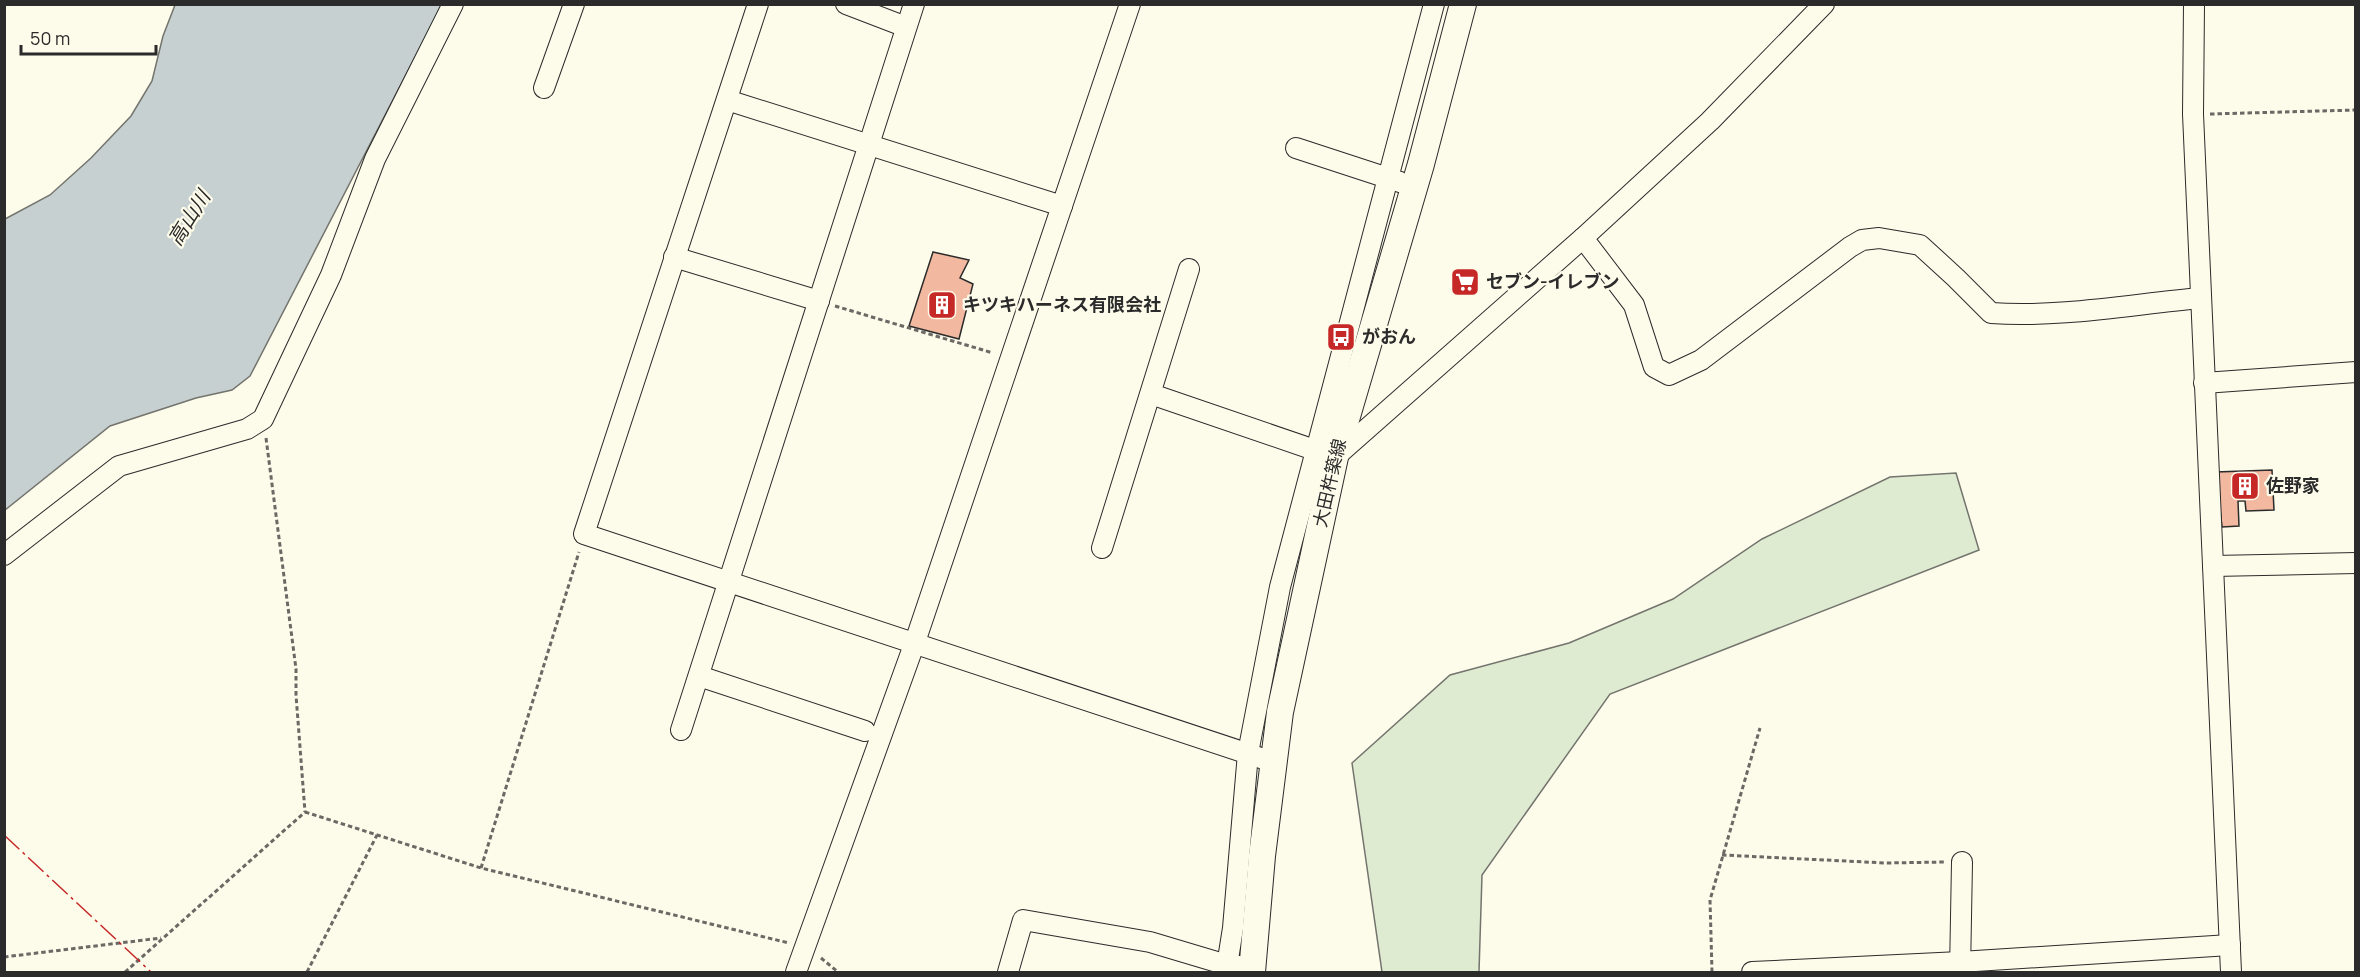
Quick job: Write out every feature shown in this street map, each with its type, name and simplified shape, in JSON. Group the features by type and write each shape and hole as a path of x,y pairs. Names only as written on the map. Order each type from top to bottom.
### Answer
{"main road":[{"name":"大田杵築線","path":"1253,970 1262,855 1280,712 1326,454 1414,187 1463,4"}],"street":[{"path":"4,555 119,466 247,429 263,418 331,275 375,159 453,4"},
{"path":"544,88 574,4"},
{"path":"758,4 584,534 1273,762"},
{"path":"846,4 906,27"},
{"path":"681,730 914,4"},
{"path":"796,972 807,947 915,642 1130,4"},
{"path":"1227,968 1233,928 1248,753 1280,587 1326,454 1388,178 1434,4"},
{"path":"1326,454 1583,238 1710,120 1824,4"},
{"path":"2193,4 2193,114 2231,972"},
{"path":"727,100 1062,206"},
{"path":"1296,148 1414,187"},
{"path":"1583,238 1634,305 1654,367 1669,375 1701,360 1862,240 1879,238 1920,245 1991,313 2011,315 2201,298"},
{"path":"674,257 819,301"},
{"path":"1102,548 1189,269"},
{"path":"2204,383 2355,372"},
{"path":"1151,394 1326,454"},
{"path":"2214,566 2355,563"},
{"path":"699,676 865,731"},
{"path":"1960,967 1962,862"},
{"path":"1008,972 1023,920 1150,942 1227,968 1253,970"},
{"path":"1752,972 1960,967 2230,945"}],"path":[{"path":"2193,114 2355,110"},
{"path":"819,301 1011,358"},
{"path":"263,418 296,669 305,812"},
{"path":"481,868 584,534"},
{"path":"1712,972 1710,900 1760,728"},
{"path":"305,812 481,868 807,947 838,972"},
{"path":"125,972 305,812"},
{"path":"307,972 377,836"},
{"path":"1722,855 1886,862 1962,862"},
{"path":"4,957 163,937"}],"green space":[{"path":"1956,473 1979,550 1610,694 1482,875 1479,972 1382,972 1352,763 1450,675 1569,643 1673,599 1762,539 1890,477"}],"water":[{"name":"高山川","path":"175,5 442,5 250,376 232,390 196,398 110,426 5,510 5,219 50,195 91,158 131,116 152,81 163,36"}],"building":[{"name":"キツキハーネス有限会社","path":"933,252 969,260 960,278 973,284 959,339 909,326"},
{"name":"佐野家","path":"2272,470 2274,510 2246,511 2245,501 2238,501 2239,526 2222,527 2216,472"}],"power":[{"path":"4,835 151,972"}],"place":[{"name":"セブン-イレブン","path":"1465,282"},
{"name":"キツキハーネス有限会社","path":"942,305"},
{"name":"がおん","path":"1341,337"},
{"name":"佐野家","path":"2245,486"}]}
